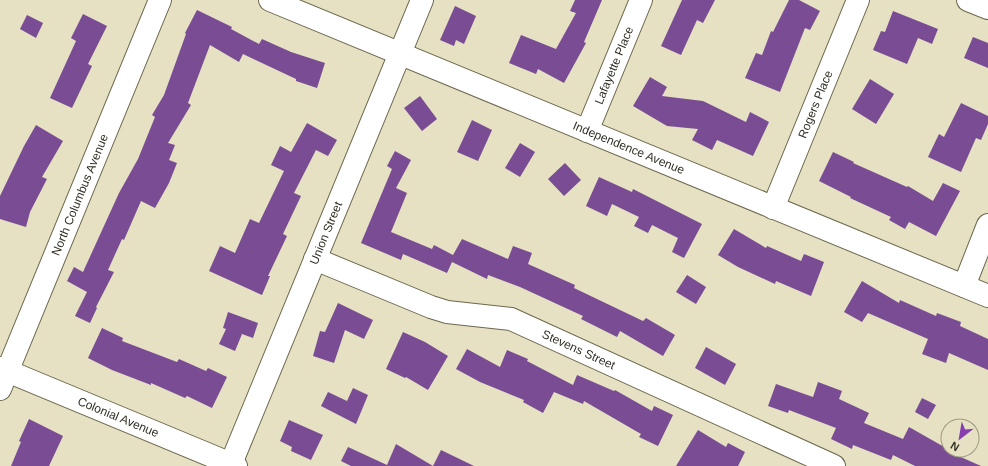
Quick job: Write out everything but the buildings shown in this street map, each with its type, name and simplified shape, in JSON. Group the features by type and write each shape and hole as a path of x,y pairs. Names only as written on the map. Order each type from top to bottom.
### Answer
{"street":[{"name":"North Columbus Avenue","path":"2,376 160,0"},
{"name":"Independence Avenue","path":"270,0 988,296"},
{"name":"Union Street","path":"232,465 422,0"},
{"name":"Lafayette Place","path":"587,131 640,0"},
{"name":"Rogers Place","path":"773,208 858,0"},
{"path":"964,286 988,225"},
{"name":"Stevens Street","path":"315,259 431,307 447,312 511,319 834,466"},
{"name":"Colonial Avenue","path":"2,376 232,465"}]}
